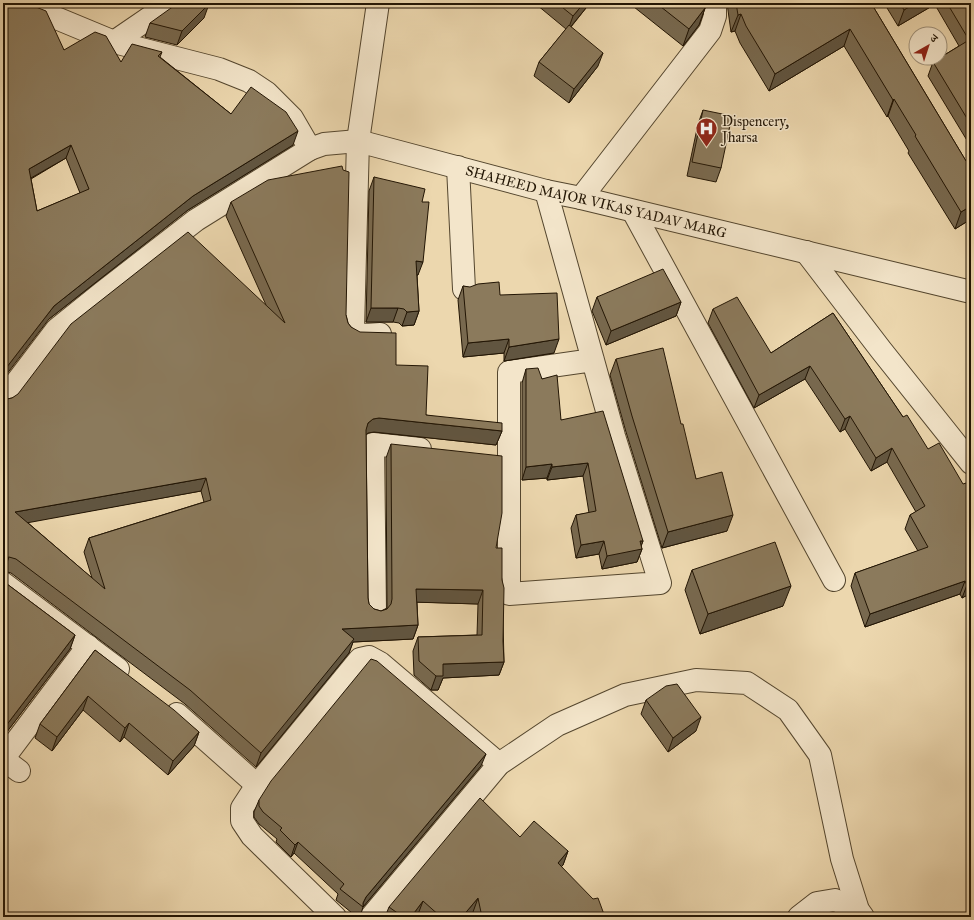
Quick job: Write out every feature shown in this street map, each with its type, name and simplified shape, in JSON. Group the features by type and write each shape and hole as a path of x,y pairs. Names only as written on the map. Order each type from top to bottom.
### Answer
{"street":[{"path":"20,3 114,42 219,69 248,81 267,93 292,118 310,149"},
{"path":"114,42 170,3"},
{"path":"378,3 358,141 353,329 359,334 393,334"},
{"path":"581,198 710,31 715,16 715,3"},
{"name":"SHAHEED MAJOR VIKAS YADAV MARG","path":"3,400 57,329 196,220 310,149 324,144 358,141 546,191 581,198 971,292"},
{"path":"458,167 464,289"},
{"path":"546,191 593,360 614,436 660,584 509,594 509,372 593,360"},
{"path":"633,211 834,580"},
{"path":"806,252 881,350 971,463"},
{"path":"375,612 373,444 441,452"},
{"path":"486,456 509,459"},
{"path":"3,582 132,680"},
{"path":"8,763 88,646"},
{"path":"335,917 252,836 242,821 242,808 257,785 360,659 369,658 380,663 499,764"},
{"path":"371,917 499,764 557,725 625,695 696,680 747,683 788,710 820,755 842,859 860,914"},
{"path":"164,704 257,785"},
{"path":"799,917 817,903 835,900 860,914"}],"building":[{"path":"3,3 26,3 46,11 64,50 95,32 106,36 121,62 132,44 162,52 158,56 231,114 251,87 286,112 298,131 193,196 54,306 3,372","holes":["71,145 89,189 37,211 29,169"]},
{"path":"178,3 209,4 182,31 150,23"},
{"path":"557,3 584,3 573,16"},
{"path":"656,3 707,3 705,8 689,29"},
{"path":"736,3 871,3 966,161 971,165 971,206 961,212 915,136 916,135 850,29 775,74 746,26 741,14 738,15"},
{"path":"900,3 915,3 904,10"},
{"path":"947,3 971,3 971,125 935,66 948,66 948,53 969,40"},
{"path":"569,25 603,53 574,89 539,62"},
{"path":"703,110 732,116 721,168 692,162"},
{"path":"342,166 343,170 349,172 346,315 348,323 351,327 360,332 396,333 396,365 428,366 426,415 502,423 502,431 379,418 373,419 368,423 366,430 368,598 369,604 374,609 381,611 387,609 391,604 392,599 391,444 502,456 502,513 496,548 502,548 502,580 504,588 504,662 443,664 443,676 436,676 419,661 418,637 482,635 483,590 416,589 418,625 342,629 354,639 261,753 190,690 16,559 9,557 3,558 3,397 7,399 12,398 18,394 71,324 188,232 285,323 231,202 268,180","holes":["206,478 211,500 89,538 105,589 15,512"]},
{"path":"374,177 425,189 422,202 429,202 423,262 416,261 419,311 407,312 404,309 398,308 371,308"},
{"path":"663,269 681,302 611,331 597,297"},
{"path":"499,282 500,295 557,293 559,339 509,347 509,339 468,343 463,286 470,287 478,284"},
{"path":"737,297 771,353 833,313 903,417 907,415 928,449 939,443 963,484 966,483 971,492 971,583 967,585 965,581 870,614 855,573 928,547 910,515 925,506 892,448 876,458 850,416 845,419 810,366 759,395 713,309"},
{"path":"663,348 696,479 722,472 733,515 668,532 616,359"},
{"path":"538,368 542,379 557,375 561,420 603,411 643,541 640,541 642,549 607,556 604,541 581,545 576,515 596,511 588,463 552,467 552,464 526,467 526,369"},
{"path":"775,542 791,586 708,614 692,570"},
{"path":"3,581 75,635 5,727 3,725"},
{"path":"95,650 174,710 199,732 173,761 129,723 125,728 88,696 57,737 40,724"},
{"path":"371,659 377,661 486,754 366,897 363,907 340,889 344,884 298,842 295,845 280,830 282,828 263,812 259,806 259,800 271,781"},
{"path":"677,684 701,717 673,738 646,700 666,686"},
{"path":"480,798 520,837 534,821 568,851 558,863 593,899 598,898 605,917 482,917 478,898 462,917 441,917 423,901 411,917 403,917 389,907"}],"place":[{"name":"Dispencery, Jharsa","path":"707,148"}]}
